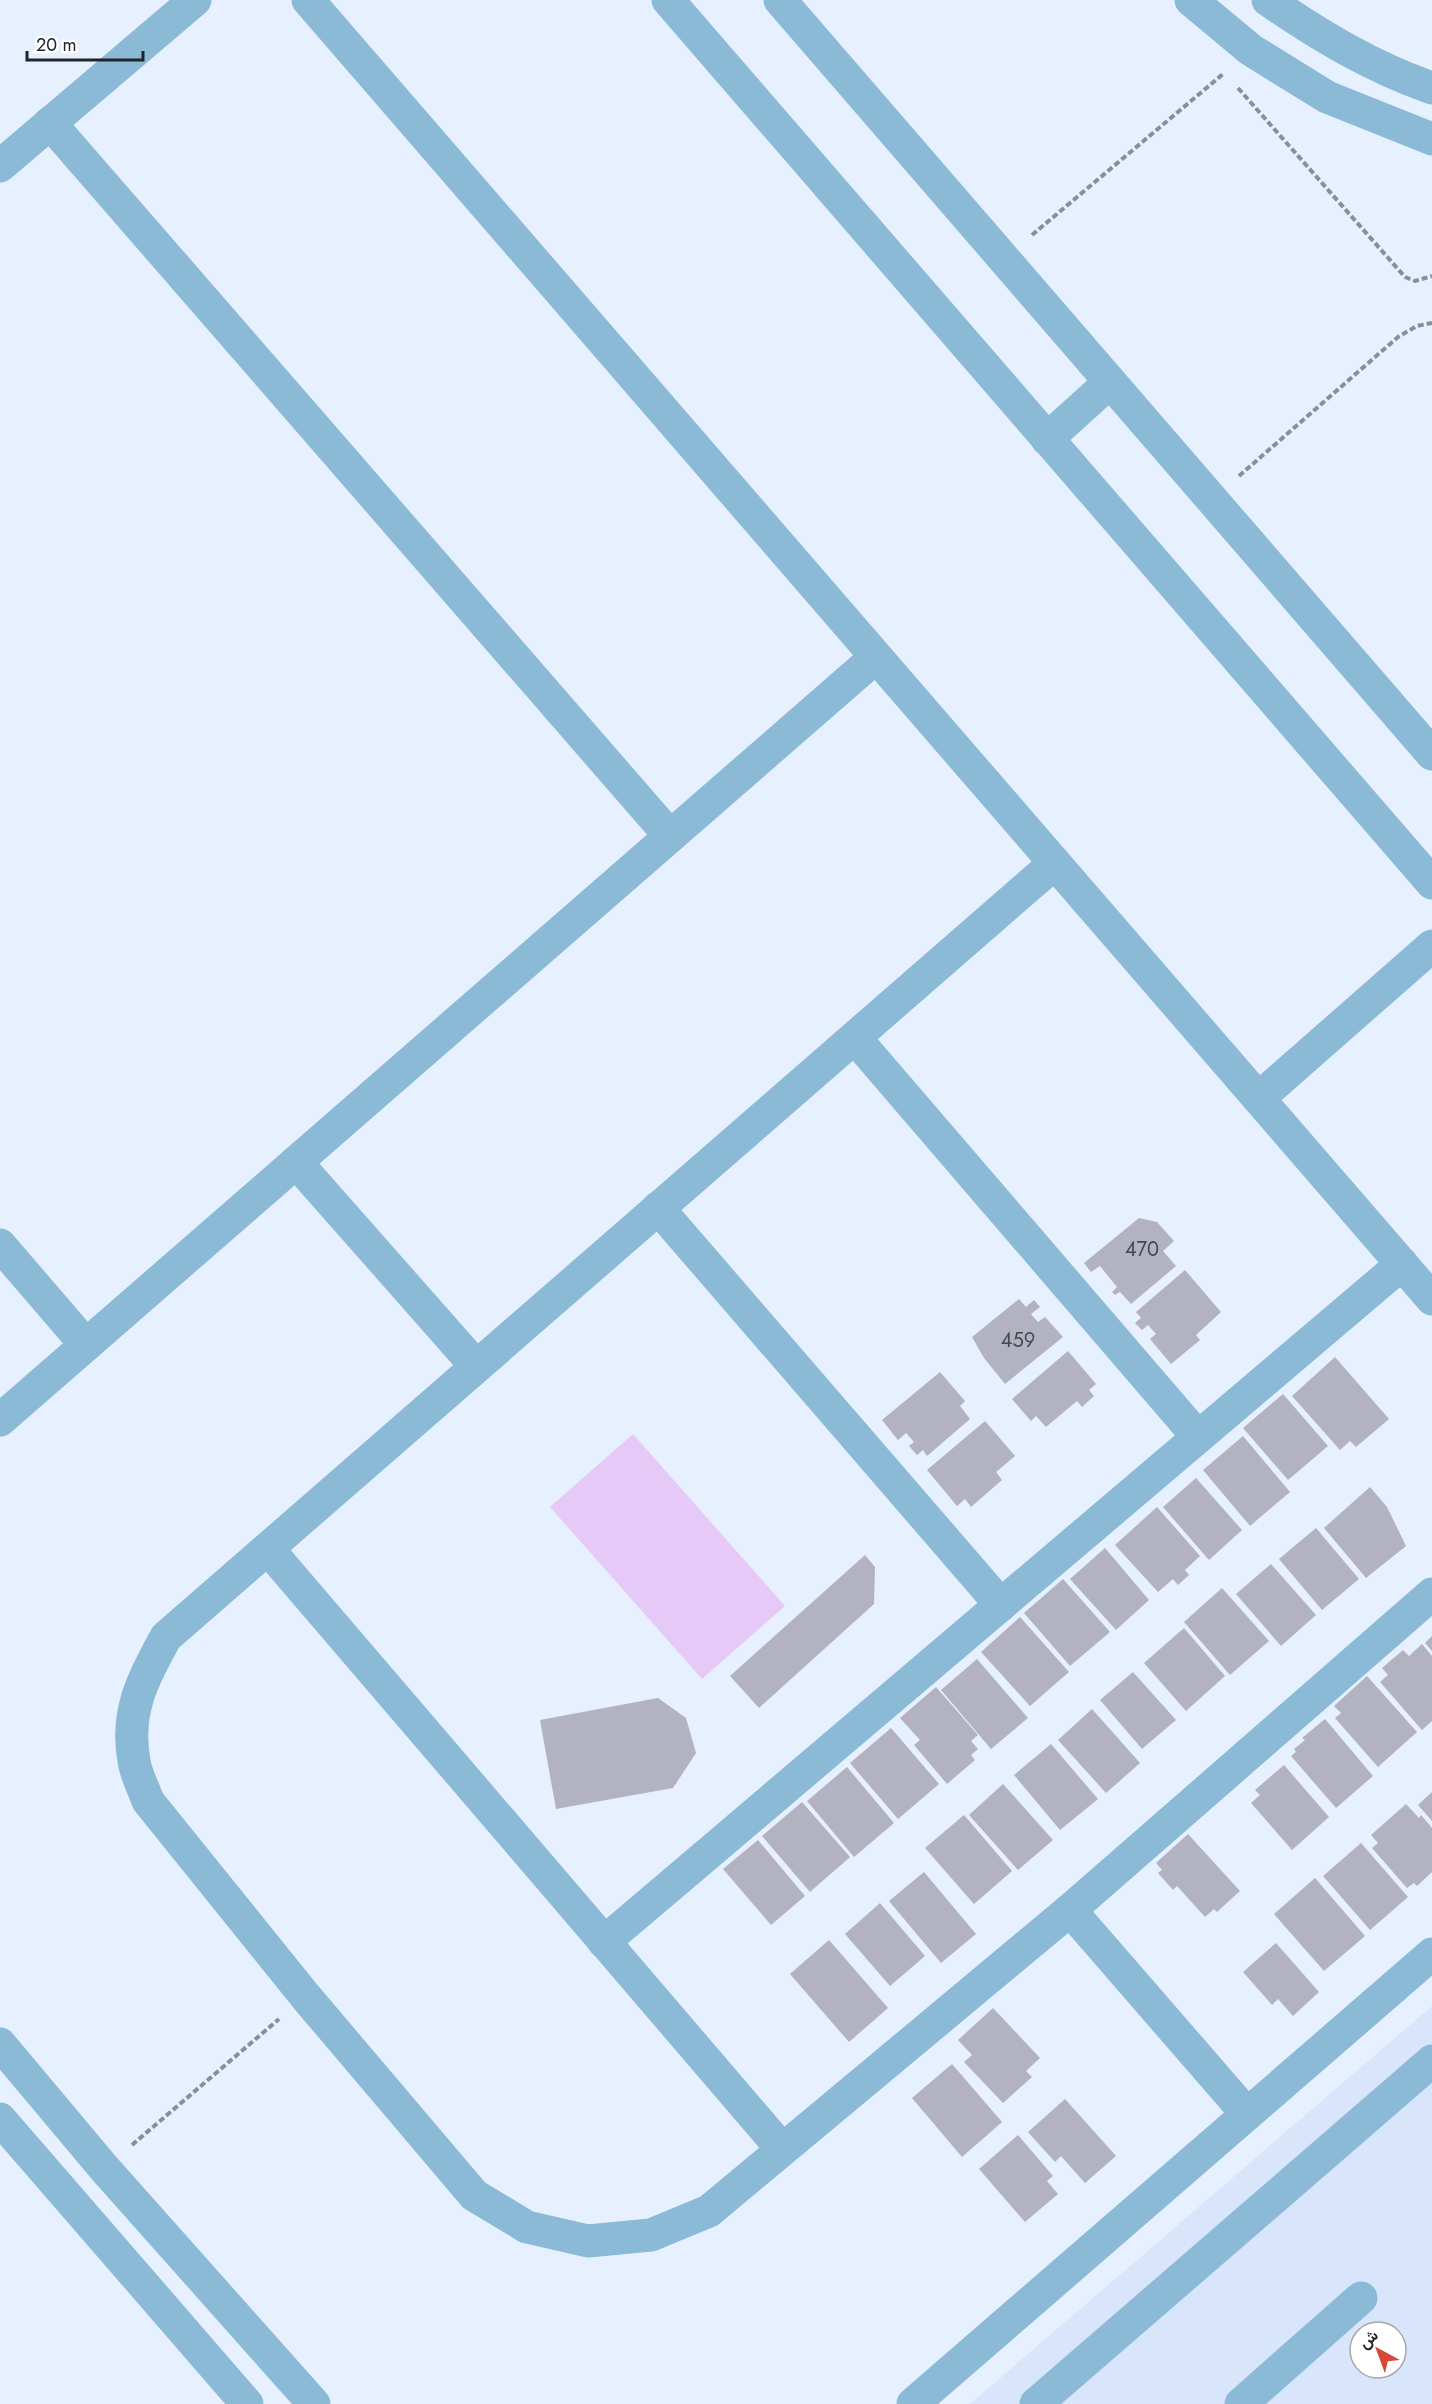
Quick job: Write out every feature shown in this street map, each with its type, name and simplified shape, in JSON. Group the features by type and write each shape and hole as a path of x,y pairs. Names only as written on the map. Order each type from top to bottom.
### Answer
{"street":[{"path":"0,166 195,0"},
{"path":"308,0 1260,1097 1432,1299"},
{"path":"668,0 1432,883"},
{"path":"780,0 1432,754"},
{"path":"1191,0 1251,50 1327,98 1432,139"},
{"path":"1268,0 1351,54 1396,75 1432,88"},
{"path":"50,123 670,836"},
{"path":"1047,439 1110,382"},
{"path":"0,1420 876,657"},
{"path":"1055,863 166,1636 142,1679 132,1720 134,1762 148,1802 306,1997 474,2195 527,2227 588,2241 651,2235 709,2211 1070,1910 1432,1594"},
{"path":"1260,1097 1432,946"},
{"path":"855,1038 1198,1437"},
{"path":"296,1162 476,1366"},
{"path":"658,1208 1001,1605"},
{"path":"0,1245 86,1345"},
{"path":"604,1942 1402,1264"},
{"path":"268,1549 782,2149"},
{"path":"1070,1910 1247,2114"},
{"path":"913,2404 1432,1954"},
{"path":"0,2044 104,2168 314,2404"},
{"path":"1036,2404 1432,2061"},
{"path":"0,2119 247,2404"},
{"path":"1240,2404 1361,2298"}],"path":[{"path":"1003,259 1251,50"},
{"path":"1225,72 1405,277 1414,281 1432,276"},
{"path":"1212,500 1398,337 1416,326 1432,323"},
{"path":"104,2168 306,1997"}],"shaded area":[{"path":"633,1434 785,1606 702,1679 550,1507"},
{"path":"1432,2006 1432,2404 970,2404"}],"building":[{"path":"1139,1218 1157,1222 1174,1241 1163,1251 1176,1266 1131,1304 1120,1292 1115,1295 1112,1292 1117,1287 1100,1266 1091,1272 1084,1263"},
{"path":"1185,1270 1221,1312 1196,1335 1200,1340 1171,1364 1150,1339 1156,1334 1148,1325 1142,1330 1135,1323 1141,1318 1136,1312"},
{"path":"1019,1299 1026,1307 1034,1300 1040,1307 1031,1314 1038,1322 1045,1317 1063,1337 1005,1384 984,1358 972,1337"},
{"path":"1068,1351 1096,1384 1089,1390 1094,1396 1082,1407 1077,1401 1046,1427 1036,1416 1031,1421 1012,1399"},
{"path":"1335,1357 1389,1419 1356,1447 1350,1441 1340,1450 1292,1396"},
{"path":"940,1372 965,1401 960,1406 970,1419 927,1456 923,1450 917,1455 909,1446 914,1442 906,1433 898,1440 882,1420"},
{"path":"1283,1394 1328,1446 1288,1480 1243,1428"},
{"path":"985,1421 1015,1456 996,1472 1002,1480 971,1507 965,1499 957,1506 927,1470"},
{"path":"1243,1436 1290,1492 1250,1526 1203,1470"},
{"path":"1196,1478 1242,1530 1209,1560 1163,1507"},
{"path":"1370,1487 1387,1507 1406,1546 1366,1578 1324,1528"},
{"path":"1157,1507 1200,1556 1185,1570 1189,1575 1178,1585 1173,1579 1158,1592 1115,1545"},
{"path":"1316,1528 1359,1579 1322,1610 1279,1559"},
{"path":"1105,1548 1149,1600 1116,1630 1070,1579"},
{"path":"865,1555 875,1567 874,1604 759,1708 730,1676"},
{"path":"1271,1564 1316,1615 1281,1646 1236,1594"},
{"path":"1063,1579 1110,1632 1070,1666 1024,1613"},
{"path":"1222,1588 1269,1641 1230,1675 1184,1622"},
{"path":"1020,1617 1069,1672 1030,1706 981,1652"},
{"path":"1184,1628 1225,1676 1186,1711 1144,1663"},
{"path":"1432,1636 1432,1651 1425,1643"},
{"path":"1422,1644 1432,1656 1432,1721 1422,1730 1380,1682 1388,1675 1382,1668 1403,1650 1409,1656"},
{"path":"977,1659 1028,1718 991,1749 941,1690"},
{"path":"1133,1672 1176,1720 1142,1749 1100,1700"},
{"path":"1367,1676 1417,1732 1378,1767 1335,1718 1341,1713 1334,1706"},
{"path":"936,1687 978,1735 971,1741 978,1749 971,1755 975,1760 947,1784 914,1745 920,1740 900,1718"},
{"path":"658,1698 686,1718 696,1753 673,1788 556,1809 540,1720"},
{"path":"1092,1709 1140,1763 1106,1793 1058,1740"},
{"path":"1325,1719 1373,1776 1336,1808 1291,1756 1296,1752 1294,1749 1305,1740 1302,1738"},
{"path":"891,1728 939,1784 898,1819 850,1763"},
{"path":"1051,1744 1098,1799 1060,1830 1014,1775"},
{"path":"1284,1765 1329,1817 1292,1850 1251,1803 1260,1795 1255,1790"},
{"path":"847,1767 894,1823 854,1857 807,1801"},
{"path":"1003,1784 1053,1840 1018,1870 969,1815"},
{"path":"1432,1792 1432,1821 1418,1805"},
{"path":"802,1802 850,1857 810,1892 762,1836"},
{"path":"1406,1804 1419,1818 1421,1815 1432,1828 1432,1872 1417,1886 1414,1883 1407,1888 1372,1848 1378,1843 1371,1835"},
{"path":"964,1815 1012,1871 974,1904 925,1848"},
{"path":"1188,1834 1240,1891 1217,1912 1214,1909 1205,1917 1177,1886 1173,1890 1158,1873 1162,1870 1156,1863"},
{"path":"758,1840 805,1896 771,1925 723,1869"},
{"path":"1361,1843 1408,1897 1370,1930 1323,1876"},
{"path":"924,1872 976,1934 941,1963 889,1901"},
{"path":"1315,1878 1365,1936 1324,1971 1274,1914"},
{"path":"880,1903 925,1956 890,1986 845,1934"},
{"path":"829,1940 888,2008 849,2042 790,1974"},
{"path":"1276,1943 1319,1992 1293,2016 1278,1999 1272,2005 1243,1972"},
{"path":"993,2008 1040,2058 1026,2071 1032,2077 1003,2103 964,2062 972,2055 958,2040"},
{"path":"952,2064 1002,2122 962,2157 912,2098"},
{"path":"1065,2099 1116,2156 1085,2183 1061,2156 1055,2162 1028,2132"},
{"path":"1018,2135 1053,2176 1047,2181 1058,2194 1025,2222 979,2169"}]}
